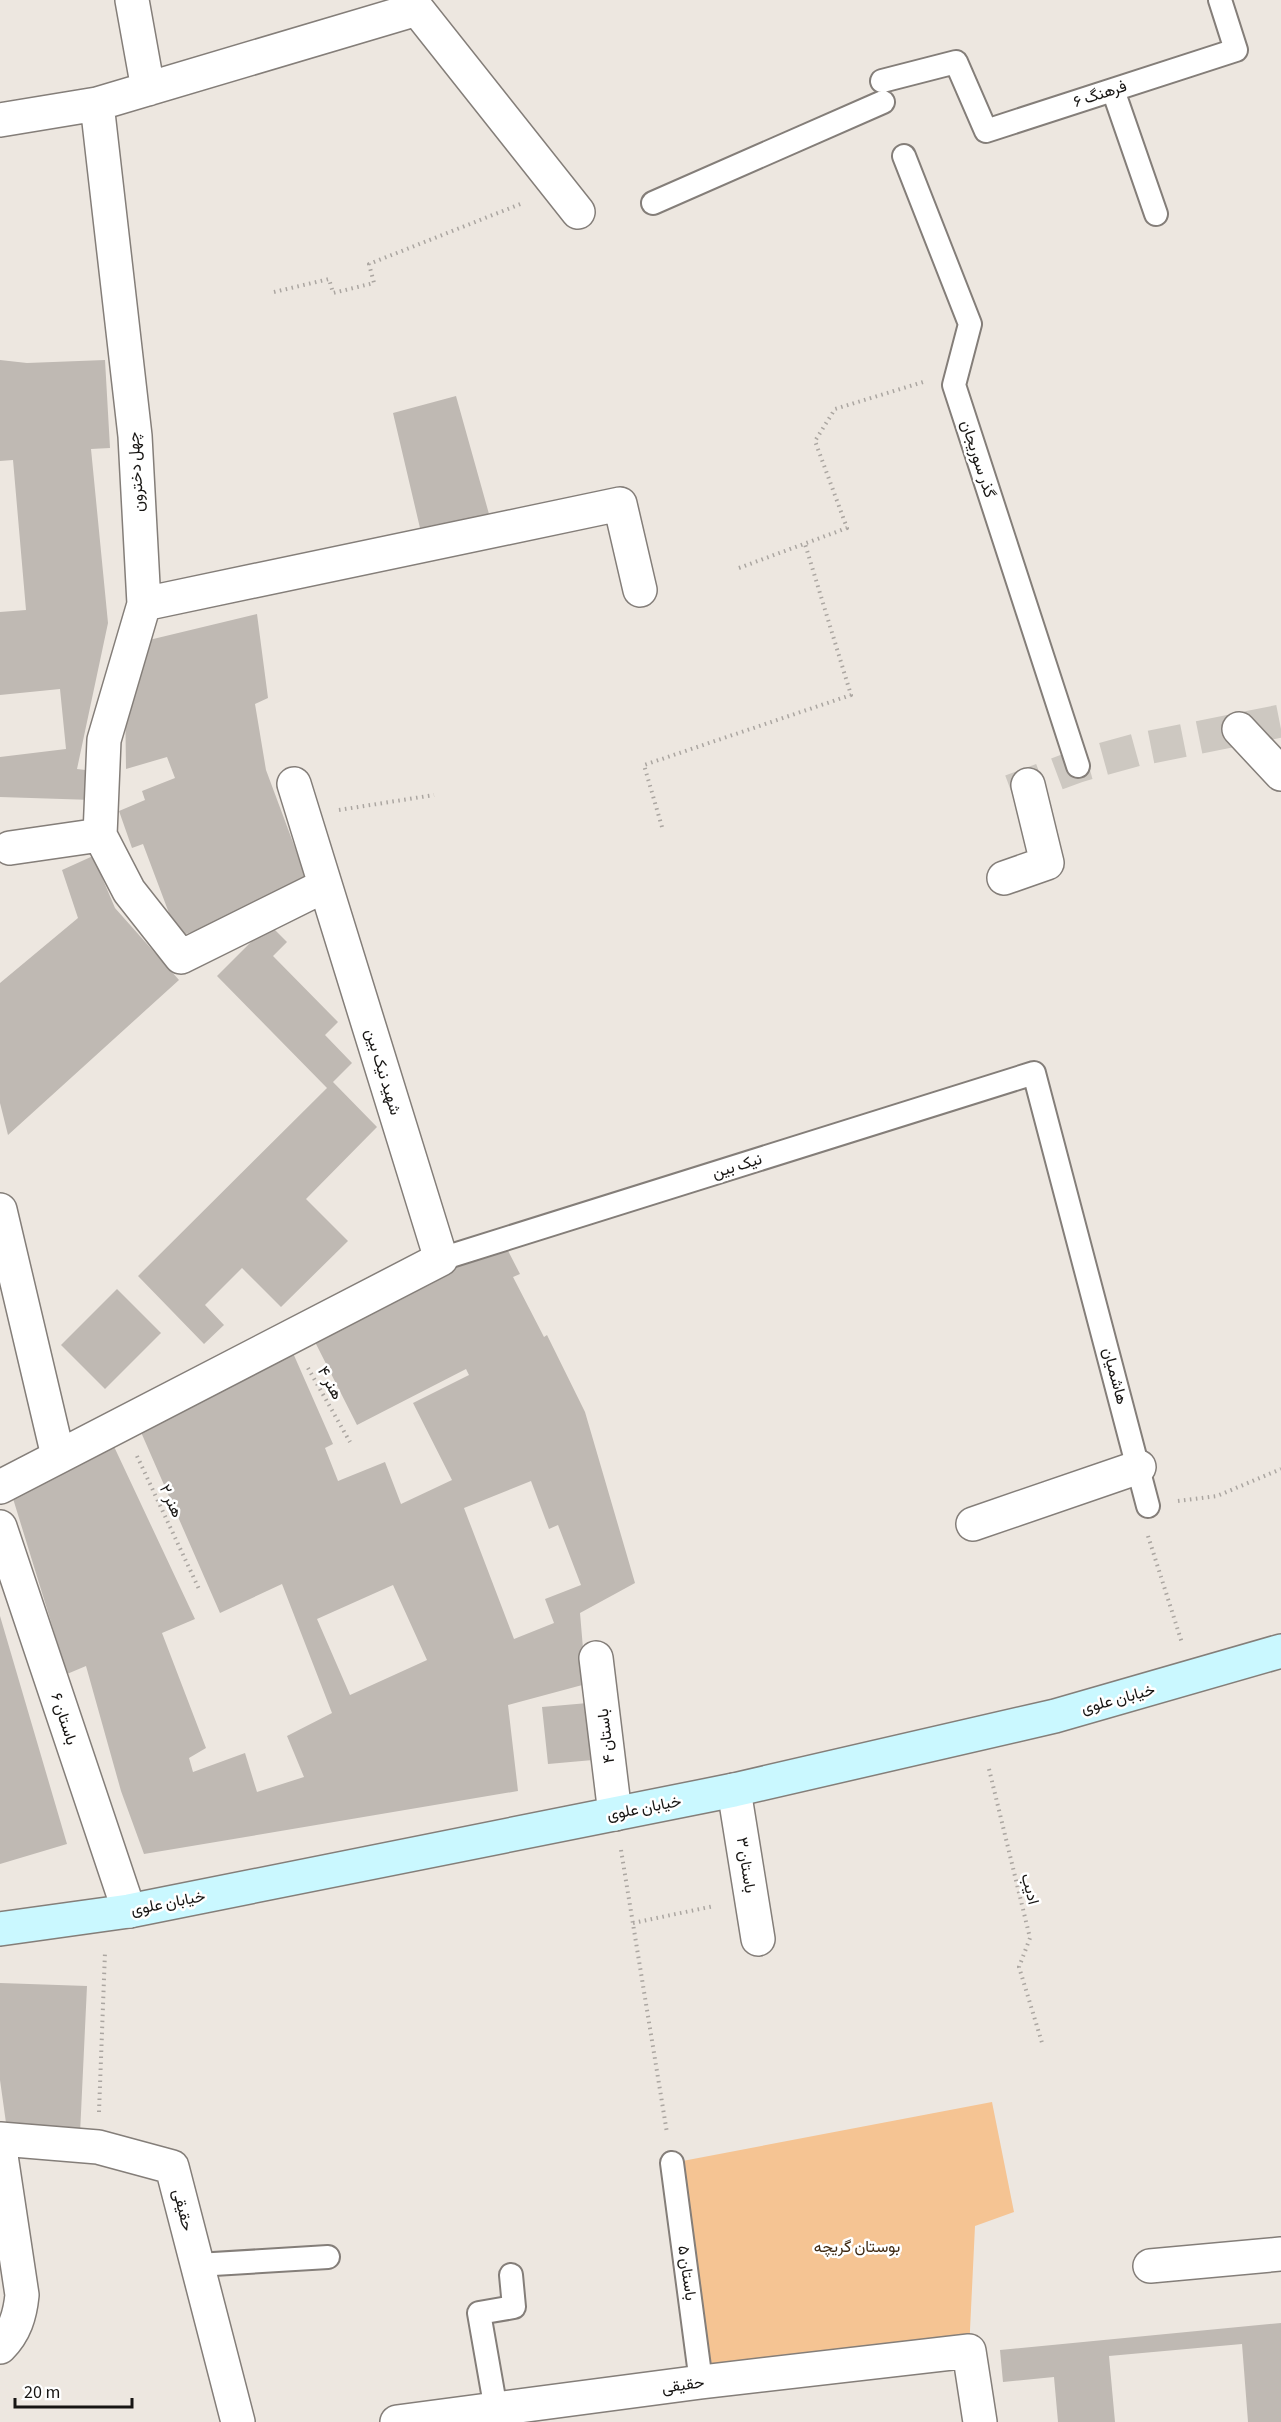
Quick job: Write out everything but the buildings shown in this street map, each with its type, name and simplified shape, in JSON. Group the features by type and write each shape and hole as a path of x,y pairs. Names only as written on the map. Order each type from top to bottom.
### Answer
{"main road":[{"name":"خیابان علوی","path":"0,1929 117,1913 734,1790 981,1735 1281,1652"}],"street":[{"path":"132,0 148,89"},
{"path":"0,120 97,104 417,9 569,200"},
{"name":"چهل دخترون","path":"97,104 135,436 144,604 104,740 100,835"},
{"path":"144,604 620,504 640,590"},
{"path":"1239,729 1281,774"},
{"name":"شهید نیک بین","path":"294,784 441,1259"},
{"path":"1004,878 1047,863 1028,785"},
{"path":"3,847 100,835 129,891 181,957 324,886"},
{"path":"2,1232 58,1456"},
{"path":"0,1487 441,1259"},
{"path":"973,1524 1139,1467"},
{"name":"باستان ۶","path":"0,1527 117,1913"},
{"name":"باستان ۴","path":"596,1658 615,1814"},
{"name":"باستان ۳","path":"734,1790 758,1939"},
{"name":"حقیقی","path":"0,2139 98,2147 172,2167 238,2422"},
{"path":"0,2149 22,2295 20,2317 8,2339 0,2347"},
{"path":"1150,2266 1281,2254"},
{"name":"حقیقی","path":"397,2422 496,2410 628,2408 702,2382 969,2350 980,2422"}],"lane":[{"name":"فرهنگ ۶","path":"653,203 883,92 956,62 986,131 1236,50 1220,0"},
{"path":"1113,90 1156,214"},
{"name":"گذر سوریجان","path":"904,156 970,324 954,385 1078,766"},
{"name":"نیک بین","path":"441,1259 1034,1072"},
{"name":"هاشمیان","path":"1034,1072 1148,1506"},
{"name":"باستان ۵","path":"672,2163 702,2382"},
{"path":"197,2265 328,2257"},
{"path":"496,2410 479,2313 514,2307 511,2275"}],"path":[{"path":"274,292 329,279 333,293 374,283 369,264 569,200"},
{"path":"739,568 847,528 815,441 835,409 958,372"},
{"path":"662,827 644,765 851,695 805,544"},
{"path":"303,815 434,795"},
{"name":"هنر ۴","path":"291,1336 350,1442"},
{"name":"هنر ۲","path":"122,1423 199,1589"},
{"path":"1193,1678 1144,1524 1148,1506 1217,1496 1281,1469"},
{"name":"ادیب","path":"981,1735 1030,1938 1019,1967 1043,2046"},
{"path":"615,1814 672,2163"},
{"path":"633,1923 714,1906"},
{"path":"98,2147 117,1913"}],"green space":[{"name":"بوستان گریچه","path":"992,2102 1014,2212 975,2226 969,2351 701,2382 672,2163"}],"tunnel":[{"path":"1011,791 1078,766 1136,750 1281,721"}]}
